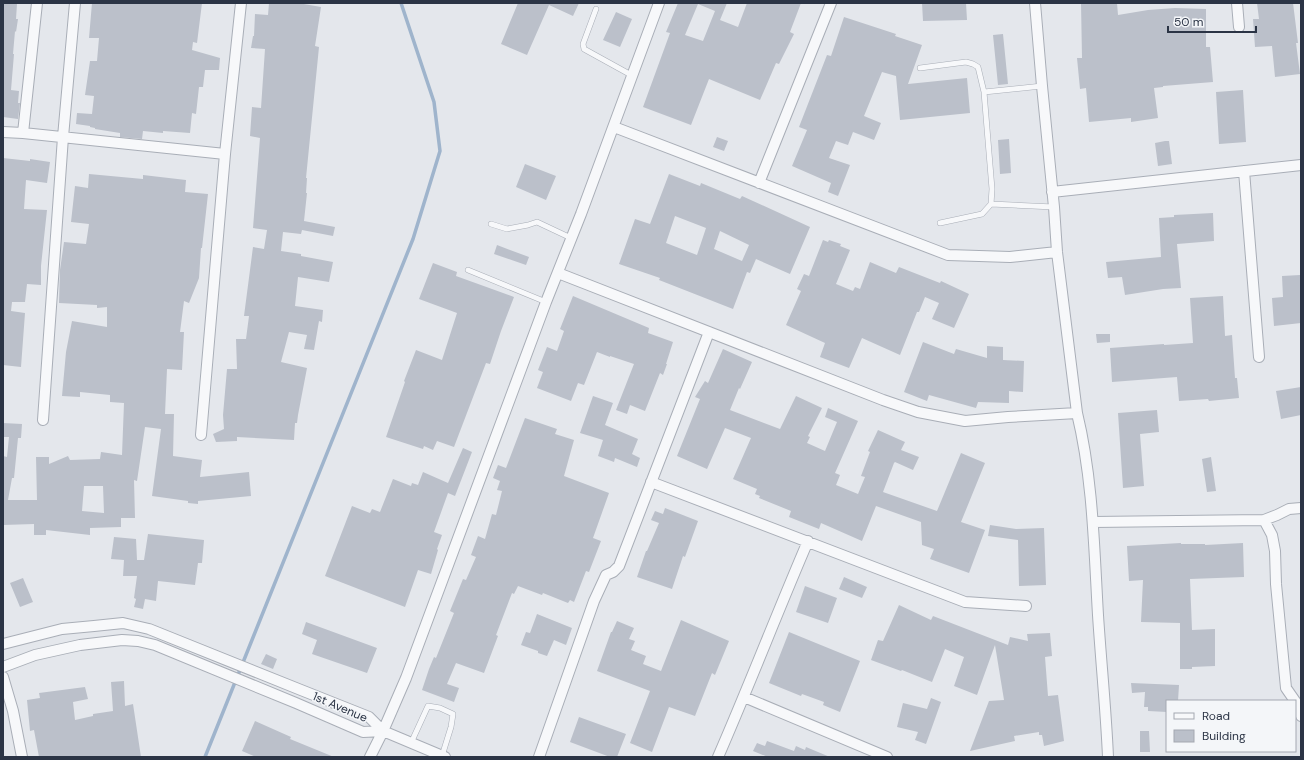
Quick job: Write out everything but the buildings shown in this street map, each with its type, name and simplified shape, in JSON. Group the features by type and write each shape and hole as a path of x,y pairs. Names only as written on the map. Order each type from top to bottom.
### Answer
{"street":[{"path":"24,133 37,3"},
{"path":"43,420 63,138 75,3"},
{"path":"201,434 225,154 241,3"},
{"path":"370,757 406,678 546,302 614,127 659,3"},
{"path":"759,183 831,3"},
{"path":"1035,3 1057,252 1077,413 1087,465 1093,522 1108,757"},
{"path":"1237,3 1239,27"},
{"path":"614,127 948,255 1010,257 1057,252"},
{"path":"3,132 225,154"},
{"path":"1052,192 1301,165"},
{"path":"1244,171 1259,357"},
{"path":"558,272 883,400 918,412 965,421 1077,413"},
{"path":"539,757 594,601 606,575 613,572 620,566 709,332"},
{"path":"651,482 965,602 1026,606"},
{"path":"1093,522 1264,520 1289,508 1301,508"},
{"path":"1264,520 1272,535 1275,551 1276,584 1286,688 1294,700"},
{"path":"718,757 808,542"},
{"name":"1st Avenue","path":"3,644 62,629 123,623 150,629 369,717 383,731"},
{"name":"1st Avenue","path":"3,667 42,653 80,645 122,640 138,641 149,643 176,653 363,732 383,731"},
{"path":"3,677 13,711 22,757"},
{"path":"744,697 887,757"},
{"path":"1296,703 1300,709 1301,716"},
{"path":"383,731 444,756"}],"lane":[{"path":"596,9 583,44 584,49 633,76"},
{"path":"920,68 966,62 972,64 978,67 984,92 992,189 991,204 982,214 940,223"},
{"path":"984,92 1042,86"},
{"path":"991,204 1054,207"},
{"path":"491,224 507,229 528,226 537,222 571,238"},
{"path":"468,270 546,302"},
{"path":"411,743 428,706 440,708 453,714 444,756"}],"waterway":[{"path":"205,757 413,239 440,151 434,102 401,3"}]}
